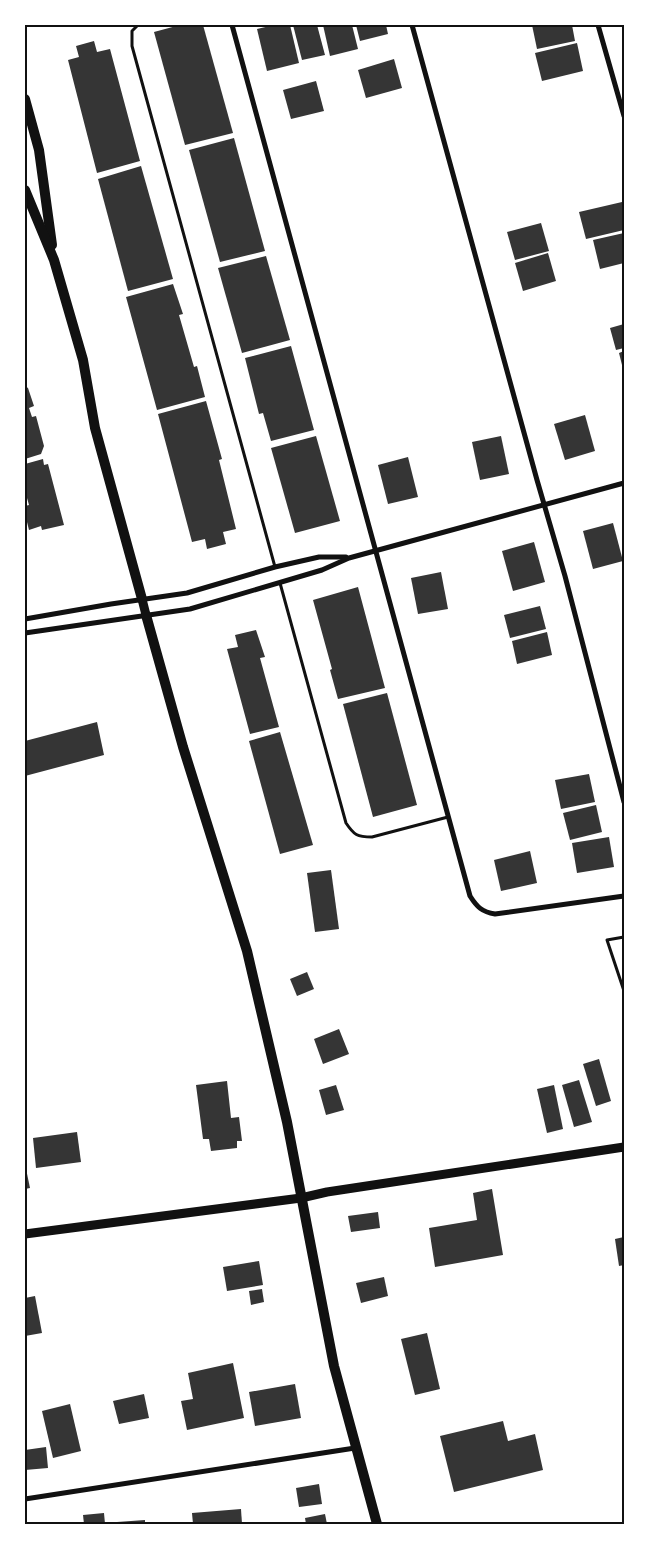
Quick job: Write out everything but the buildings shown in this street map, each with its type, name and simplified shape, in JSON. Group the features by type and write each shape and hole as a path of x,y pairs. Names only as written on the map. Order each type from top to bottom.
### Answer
{"main road":[{"path":"25,99 39,150 54,260"},
{"path":"25,190 54,260 83,360 95,428 142,599"},
{"path":"146,616 183,748 247,951 287,1122 327,1333 355,1448 377,1524"}],"street":[{"path":"232,25 470,896 477,908 486,913 495,914 624,896"},
{"path":"412,25 565,576 624,802"},
{"path":"598,25 624,116"},
{"path":"25,633 190,609 322,570 349,558 624,483"},
{"path":"25,619 187,593 275,567 319,557 349,558"},
{"path":"142,599 146,616"},
{"path":"25,1234 301,1198 327,1192 624,1147"},
{"path":"25,1499 355,1448"}],"lane":[{"path":"138,25 132,32 132,46 275,567"},
{"path":"280,583 346,823 354,834 362,837 372,837 448,817"},
{"path":"624,937 607,940 624,991"}]}
